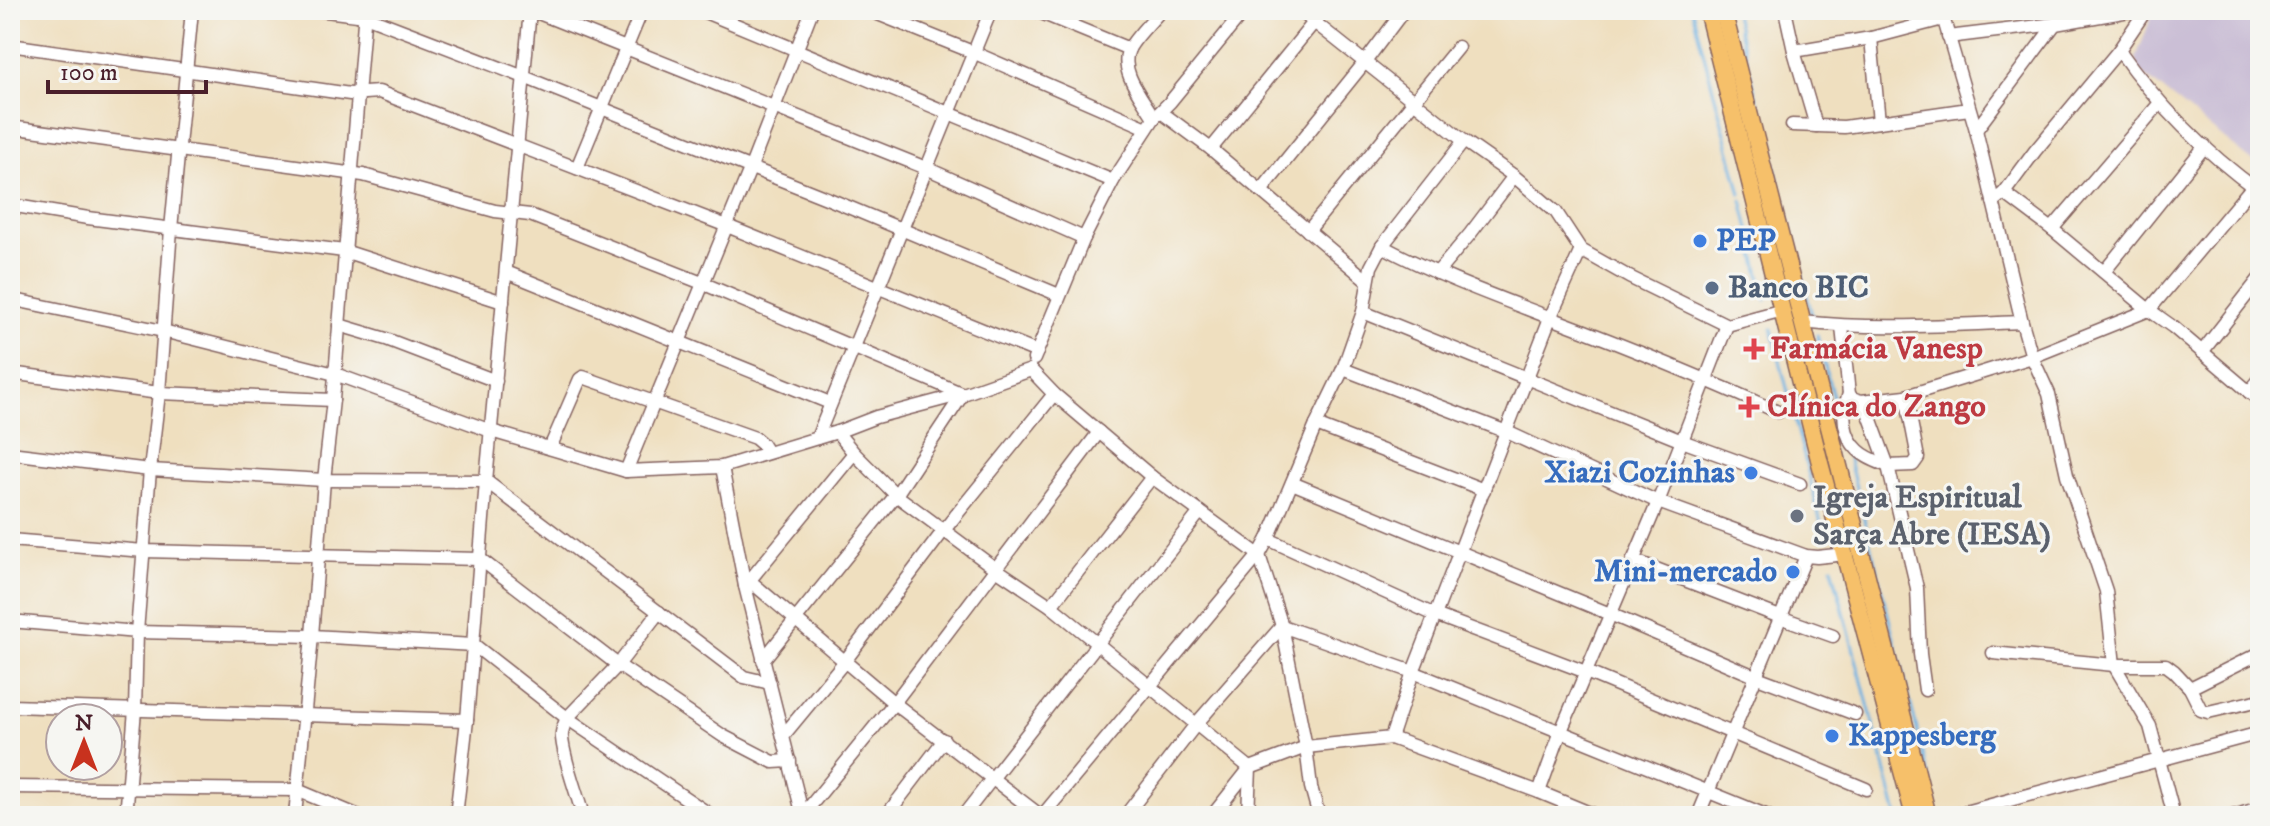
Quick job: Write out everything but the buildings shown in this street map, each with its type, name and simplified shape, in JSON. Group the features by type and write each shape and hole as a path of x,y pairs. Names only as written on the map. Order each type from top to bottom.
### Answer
{"main road":[{"path":"1707,10 1820,463 1914,816"},
{"path":"1723,10 1928,816"}],"street":[{"path":"126,816 150,470 192,10"},
{"path":"318,10 365,13 1059,295"},
{"path":"456,816 530,10 926,168 1084,238"},
{"path":"577,168 642,10"},
{"path":"700,10 1113,181"},
{"path":"626,471 812,10"},
{"path":"868,10 1154,120 1211,149 1368,281"},
{"path":"817,438 991,10"},
{"path":"1034,10 1129,49"},
{"path":"1154,120 1127,69 1126,61 1129,49 1161,10"},
{"path":"1031,370 1059,295 1113,181 1154,120 1245,10"},
{"path":"1299,10 1464,141 1514,176 1556,212 1581,250 1727,325 1783,310"},
{"path":"1211,149 1324,10"},
{"path":"1261,191 1404,10"},
{"path":"1785,10 1816,126"},
{"path":"1948,37 2055,24 2129,10 2134,29"},
{"path":"1993,202 2004,193 2119,50 2146,10"},
{"path":"295,816 365,13"},
{"path":"1794,51 1871,38 1942,14 1976,130 2022,322 2032,357 2049,394 2067,475 2106,591 2114,665 2150,726 2174,816"},
{"path":"1976,130 2055,24"},
{"path":"1871,38 1879,122"},
{"path":"10,45 350,94 379,92 727,226 1037,352"},
{"path":"1308,231 1458,47"},
{"path":"1849,394 1864,401 1906,396 2032,357 2149,310 2256,190 2160,103 2119,50"},
{"path":"2052,229 2160,103"},
{"path":"1792,125 1844,127 1969,109"},
{"path":"10,127 351,173 495,211 530,215 702,283 963,394"},
{"path":"747,584 797,621 894,703 1042,816 1259,555 1343,369 1363,312 1371,267 1382,246 1464,141"},
{"path":"2104,272 2205,146"},
{"path":"1437,273 1514,176"},
{"path":"2004,193 2260,401"},
{"path":"10,205 344,251 503,302"},
{"path":"1382,246 1437,273 1704,378 1778,412"},
{"path":"1391,738 1413,672 1550,318 1581,250"},
{"path":"506,272 830,403"},
{"path":"2202,352 2260,278"},
{"path":"10,299 163,331 335,374 491,431 626,471 722,467 876,417 963,394 1031,370"},
{"path":"1363,312 1682,441 1800,484"},
{"path":"1802,322 1842,327 2022,322"},
{"path":"339,325 386,339 496,381"},
{"path":"1539,792 1727,325"},
{"path":"1842,327 1849,394 1843,415 1849,437 1865,456 1888,466 1913,465 1918,458 1906,396"},
{"path":"1343,369 1507,432 1658,502 1806,556 1846,554"},
{"path":"1031,370 1054,394 1152,477 1259,555 1282,626 1319,816"},
{"path":"10,373 159,393 333,400"},
{"path":"550,448 583,377 755,438 767,452"},
{"path":"2249,392 2260,379"},
{"path":"763,660 896,495 963,394"},
{"path":"783,736 1054,394"},
{"path":"1864,401 1888,466 1917,588 1925,690"},
{"path":"1316,425 1484,490"},
{"path":"837,432 896,495 1051,606 1250,768"},
{"path":"803,816 894,703 1099,432"},
{"path":"10,453 150,470 324,480 486,481 744,677 770,683"},
{"path":"747,584 854,453"},
{"path":"722,467 763,660 803,816"},
{"path":"1051,606 1152,477"},
{"path":"1292,483 1757,677 1855,714"},
{"path":"963,816 1200,512"},
{"path":"1268,539 1435,615 1586,672 1866,789"},
{"path":"10,540 144,551 480,559 618,665 723,736 773,762 790,761"},
{"path":"1698,816 1806,556"},
{"path":"1633,560 1833,636"},
{"path":"583,816 562,737 567,718 618,665 659,612"},
{"path":"10,621 137,632 312,636 474,645 567,718 712,816"},
{"path":"1282,626 1413,672 1768,816"},
{"path":"1125,816 1197,723 1282,626"},
{"path":"1993,653 2114,665 2166,665 2190,688 2201,710 2208,712 2260,700"},
{"path":"2190,688 2260,653"},
{"path":"10,706 467,720"},
{"path":"1950,816 1971,813 2260,733"},
{"path":"1212,816 1250,768 1306,747 1391,738 1597,816"},
{"path":"886,816 944,740"},
{"path":"1248,816 1250,768"},
{"path":"10,787 297,790 359,816"},
{"path":"669,816 698,807"},
{"path":"2233,816 2260,808"}],"shaded area":[{"path":"2154,10 2260,10 2260,167 2139,71 2136,58"}],"waterway":[{"path":"1692,10 1741,194"},
{"path":"1734,10 1812,315"},
{"path":"1742,200 1766,300"},
{"path":"1772,329 1825,539"},
{"path":"1817,335 1839,421"},
{"path":"1844,440 1933,793"},
{"path":"1832,567 1897,815"}],"place":[{"name":"PEP","path":"1700,241"},
{"name":"Banco BIC","path":"1712,288"},
{"name":"Farmácia Vanesp","path":"1754,349"},
{"name":"Clínica do Zango","path":"1749,407"},
{"name":"Xiazi Cozinhas","path":"1751,473"},
{"name":"Igreja Espiritual Sarça Abre (IESA)","path":"1797,516"},
{"name":"Mini-mercado","path":"1793,572"},
{"name":"Kappesberg","path":"1832,736"}]}
